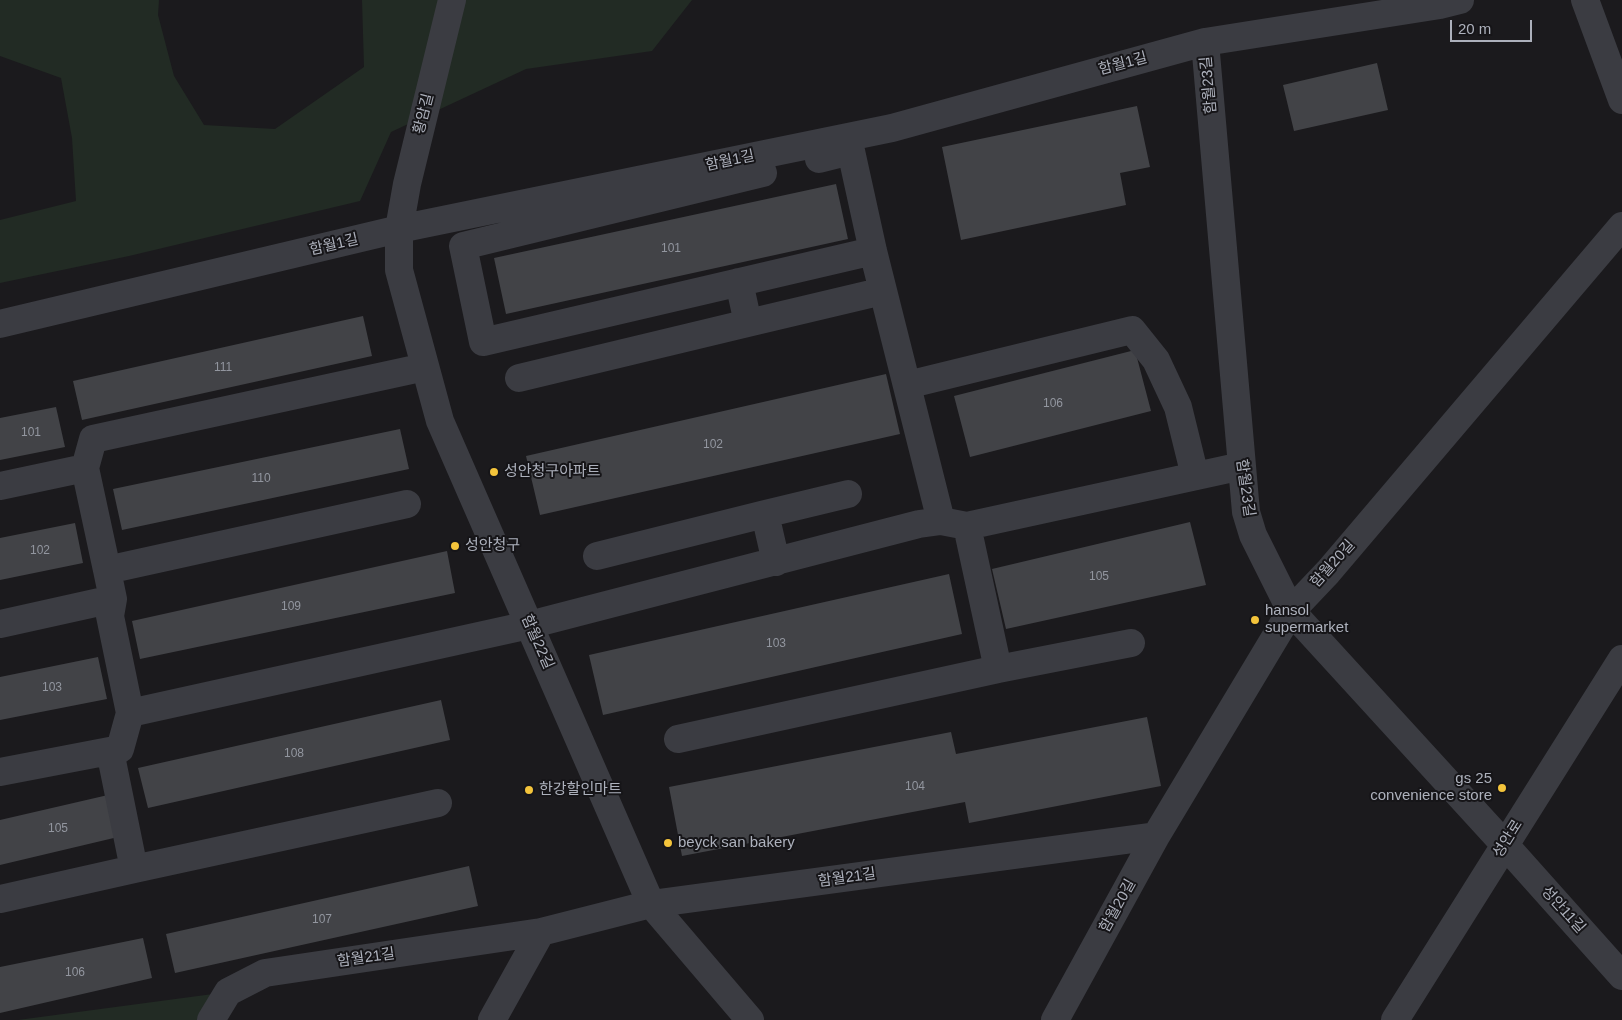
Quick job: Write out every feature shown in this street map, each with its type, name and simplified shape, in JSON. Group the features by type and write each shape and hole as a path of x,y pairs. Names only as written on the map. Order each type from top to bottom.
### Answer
{"street":[{"name":"황암길","path":"399,229 407,184 452,0"},
{"name":"함월1길","path":"0,324 399,229 892,128 1205,42 1361,9 1440,6 1460,0"},
{"path":"1585,0 1622,100"},
{"name":"함월23길","path":"1205,42 1246,512 1253,535 1291,611 1505,845"},
{"path":"873,251 483,342 463,246 851,151 873,251 941,521"},
{"name":"함월20길","path":"1055,1020 1156,836 1291,611 1328,572 1622,226"},
{"name":"함월22길","path":"399,229 399,270 440,421 651,904 750,1020"},
{"path":"739,282 748,323"},
{"path":"519,378 883,291"},
{"path":"907,385 1132,330 1156,360 1178,407 1195,476"},
{"path":"0,772 120,749 130,713 110,616 113,599 85,468 93,439 425,367"},
{"path":"130,713 529,626 920,524 941,521 967,526 1242,466"},
{"path":"0,486 85,468"},
{"path":"596,556 848,494"},
{"path":"107,570 407,504"},
{"path":"766,514 776,562"},
{"path":"967,526 998,669"},
{"path":"0,624 113,599"},
{"path":"678,739 998,669 1131,643"},
{"name":"성안로","path":"1395,1020 1622,659"},
{"path":"110,750 134,869"},
{"path":"0,900 438,803"},
{"name":"함월21길","path":"211,1020 228,992 265,973 541,932 651,904 1156,836"},
{"name":"성안11길","path":"1505,845 1622,976"},
{"path":"492,1020 541,932"}],"shaded area":[{"path":"0,0 159,0 158,15 174,76 204,125 275,129 364,67 362,0 692,0 652,51 526,69 391,132 360,201 129,256 0,283 0,220 76,201 72,138 61,78 0,56"},
{"path":"228,992 211,1020 18,1020"}],"building":[{"path":"1377,63 1388,110 1294,131 1283,85"},
{"path":"1137,106 1150,167 1120,173 1126,205 961,240 942,147"},
{"path":"836,184 848,239 506,314 494,258"},
{"path":"363,316 372,356 82,420 73,381"},
{"path":"1135,350 1151,411 970,457 954,396"},
{"path":"886,374 900,434 540,515 526,456"},
{"path":"56,407 65,447 0,460 0,418"},
{"path":"400,429 409,469 122,530 113,489"},
{"path":"1190,522 1206,585 1006,629 992,569"},
{"path":"75,523 83,563 0,580 0,538"},
{"path":"447,551 455,593 140,659 132,621"},
{"path":"949,574 962,634 603,715 589,655"},
{"path":"98,657 107,699 0,720 0,677"},
{"path":"441,700 450,740 148,808 138,768"},
{"path":"1147,717 1161,786 969,823 965,802 682,856 669,787 951,732 956,754"},
{"path":"108,795 118,837 0,865 0,820"},
{"path":"469,866 478,906 175,973 166,934"},
{"path":"143,938 152,978 0,1013 0,967"}],"place":[{"name":"성안청구아파트","path":"494,472"},
{"name":"성안청구","path":"455,546"},
{"name":"hansol supermarket","path":"1255,620"},
{"name":"gs 25 convenience store","path":"1502,788"},
{"name":"한강할인마트","path":"529,790"},
{"name":"beyck san bakery","path":"668,843"}]}
